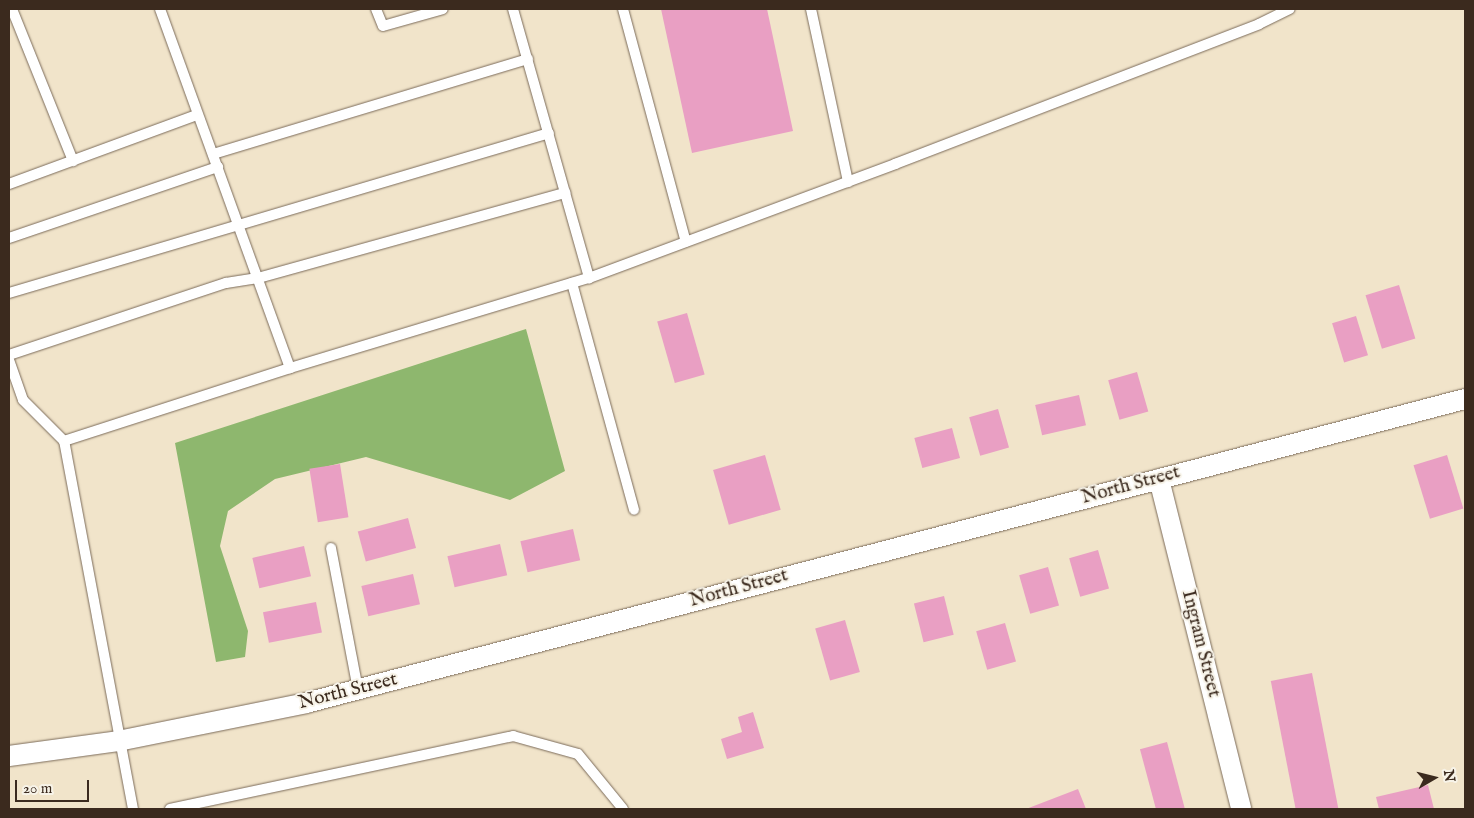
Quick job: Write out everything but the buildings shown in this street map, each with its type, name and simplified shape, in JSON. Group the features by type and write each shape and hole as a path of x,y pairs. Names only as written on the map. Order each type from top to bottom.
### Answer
{"street":[{"name":"North Street","path":"9,756 118,741 306,703 1465,399"},
{"name":"Ingram Street","path":"1159,479 1241,809"}],"lane":[{"path":"12,9 73,161"},
{"path":"160,9 290,368"},
{"path":"376,9 383,26 443,9"},
{"path":"513,9 589,278"},
{"path":"623,9 686,242"},
{"path":"811,9 848,182"},
{"path":"64,441 290,368 589,278 848,182 1259,24 1290,9"},
{"path":"213,154 528,59"},
{"path":"9,184 198,115"},
{"path":"9,292 549,133"},
{"path":"9,238 218,167"},
{"path":"9,355 226,283 258,278 566,194"},
{"path":"572,283 634,510"},
{"path":"9,360 23,400 64,441 118,741 133,809"},
{"path":"331,548 358,690"},
{"path":"170,809 513,736 578,754 623,809"}],"green space":[{"path":"526,329 565,471 510,500 366,457 275,479 228,511 220,546 248,631 245,657 216,662 175,443"}]}
